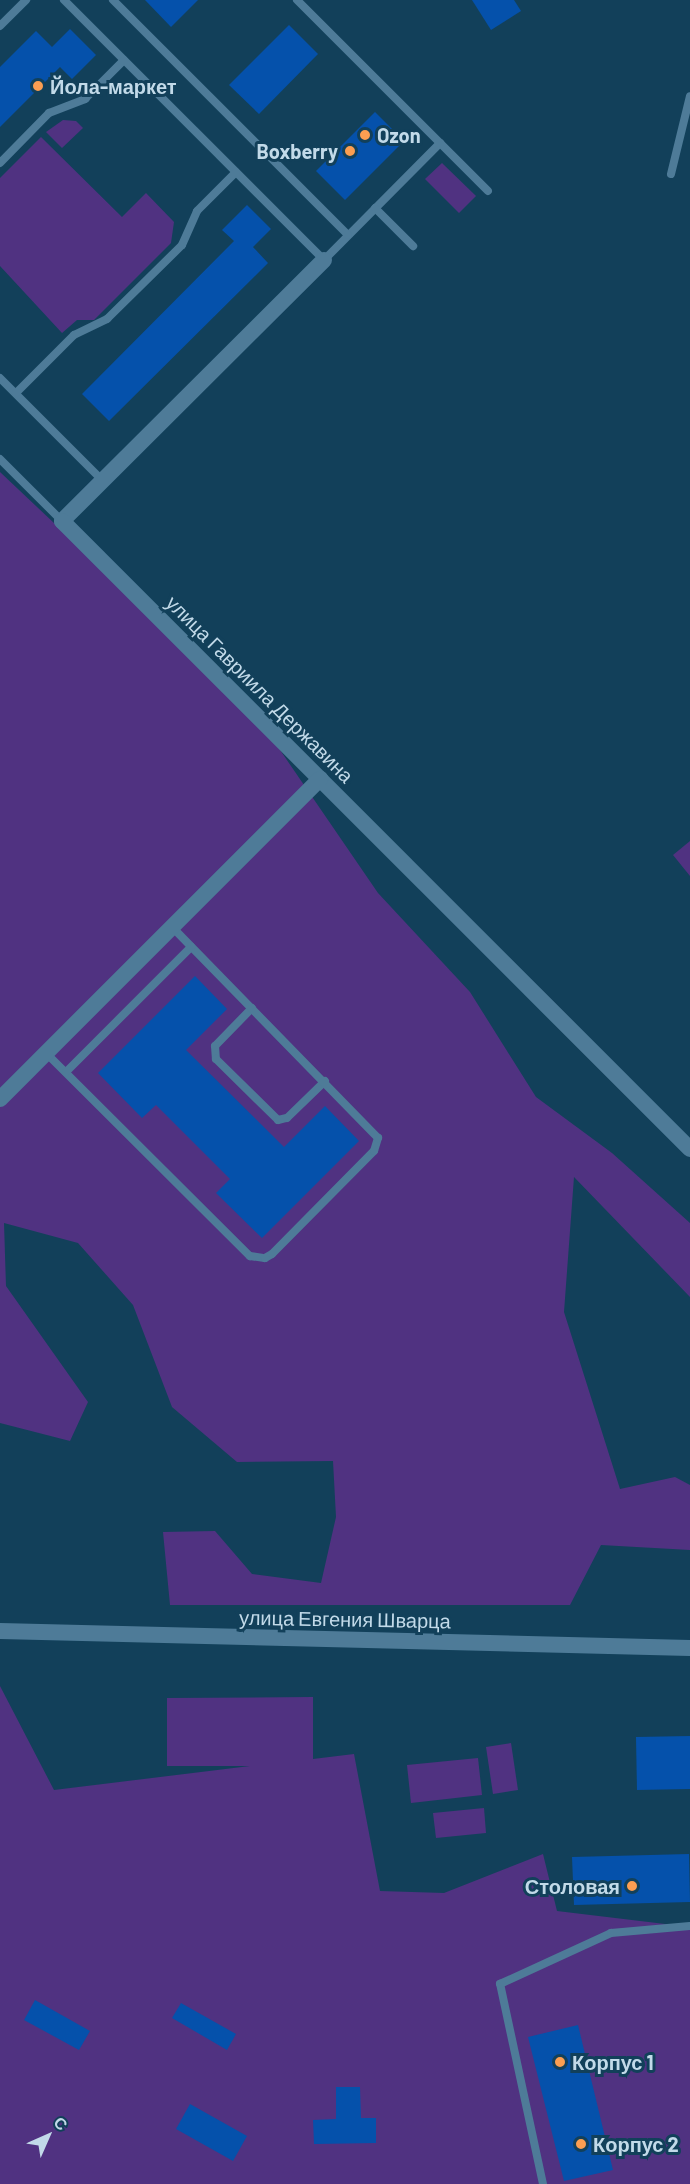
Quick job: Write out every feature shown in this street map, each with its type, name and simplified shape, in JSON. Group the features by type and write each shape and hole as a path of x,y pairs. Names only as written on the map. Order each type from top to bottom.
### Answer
{"street":[{"path":"62,521 324,260"},
{"name":"улица Гавриила Державина","path":"62,521 690,1149"},
{"path":"0,1099 320,779"},
{"name":"улица Евгения Шварца","path":"0,1631 690,1648"}],"lane":[{"path":"0,26 26,0"},
{"path":"64,0 324,260 440,143"},
{"path":"113,0 348,235"},
{"path":"297,0 488,191"},
{"path":"0,163 50,113 87,97 124,60"},
{"path":"671,174 690,96"},
{"path":"16,393 74,335 107,319 182,245 197,211 236,172"},
{"path":"375,208 413,246"},
{"path":"0,378 103,481"},
{"path":"0,459 62,521"},
{"path":"46,1053 256,1258 272,1254 378,1144 375,1131 172,927"},
{"path":"66,1072 191,947"},
{"path":"252,1008 213,1049 216,1059 232,1075 281,1121 325,1080"},
{"path":"543,2184 500,1984 611,1932 690,1926"}],"shaded area":[{"path":"63,120 76,121 83,128 62,148 46,132"},
{"path":"41,137 122,217 146,193 174,222 171,243 94,320 77,320 62,333 0,266 0,178"},
{"path":"442,163 476,196 459,213 425,179"},
{"path":"0,472 254,712 378,893 470,992 536,1097 612,1153 690,1223 690,1297 574,1177 564,1312 620,1489 675,1477 690,1485 690,1550 601,1545 570,1605 170,1605 163,1532 215,1531 252,1574 321,1583 336,1517 333,1461 237,1462 172,1407 133,1305 78,1243 4,1223 6,1286 88,1402 70,1441 0,1423"},
{"path":"690,841 690,876 673,855"},
{"path":"0,1686 54,1790 250,1766 167,1766 167,1698 313,1697 313,1759 354,1754 380,1891 444,1893 543,1854 557,1911 690,1927 690,2184 0,2184"},
{"path":"511,1743 518,1790 493,1794 486,1747"},
{"path":"478,1758 482,1795 411,1803 407,1765"},
{"path":"484,1808 486,1833 436,1838 433,1813"}],"building":[{"path":"145,0 198,0 171,27"},
{"path":"472,0 514,0 521,11 491,30"},
{"path":"289,25 318,54 259,114 229,85"},
{"path":"70,29 96,55 72,79 60,67 0,127 0,67 36,31 52,47"},
{"path":"375,112 404,141 345,200 316,171"},
{"path":"247,205 271,229 253,247 268,263 109,421 82,394 234,241 222,230"},
{"path":"195,976 227,1009 186,1050 284,1147 325,1106 359,1141 262,1238 216,1193 230,1179 156,1105 142,1118 98,1073"},
{"path":"690,1736 690,1789 637,1790 636,1737"},
{"name":"Столовая","path":"689,1854 690,1902 574,1905 572,1857"},
{"path":"35,2000 90,2031 79,2050 24,2020"},
{"path":"181,2003 236,2034 227,2050 172,2018"},
{"path":"578,2025 613,2170 564,2181 528,2037"},
{"path":"336,2087 360,2087 361,2118 376,2118 376,2143 314,2144 313,2120 336,2119"},
{"path":"190,2104 247,2136 233,2161 176,2129"}],"place":[{"name":"Йола-маркет","path":"38,86"},
{"name":"Ozon","path":"365,135"},
{"name":"Boxberry","path":"350,151"},
{"name":"Столовая","path":"632,1886"},
{"name":"Корпус 1","path":"560,2062"},
{"name":"Корпус 2","path":"581,2144"}]}
